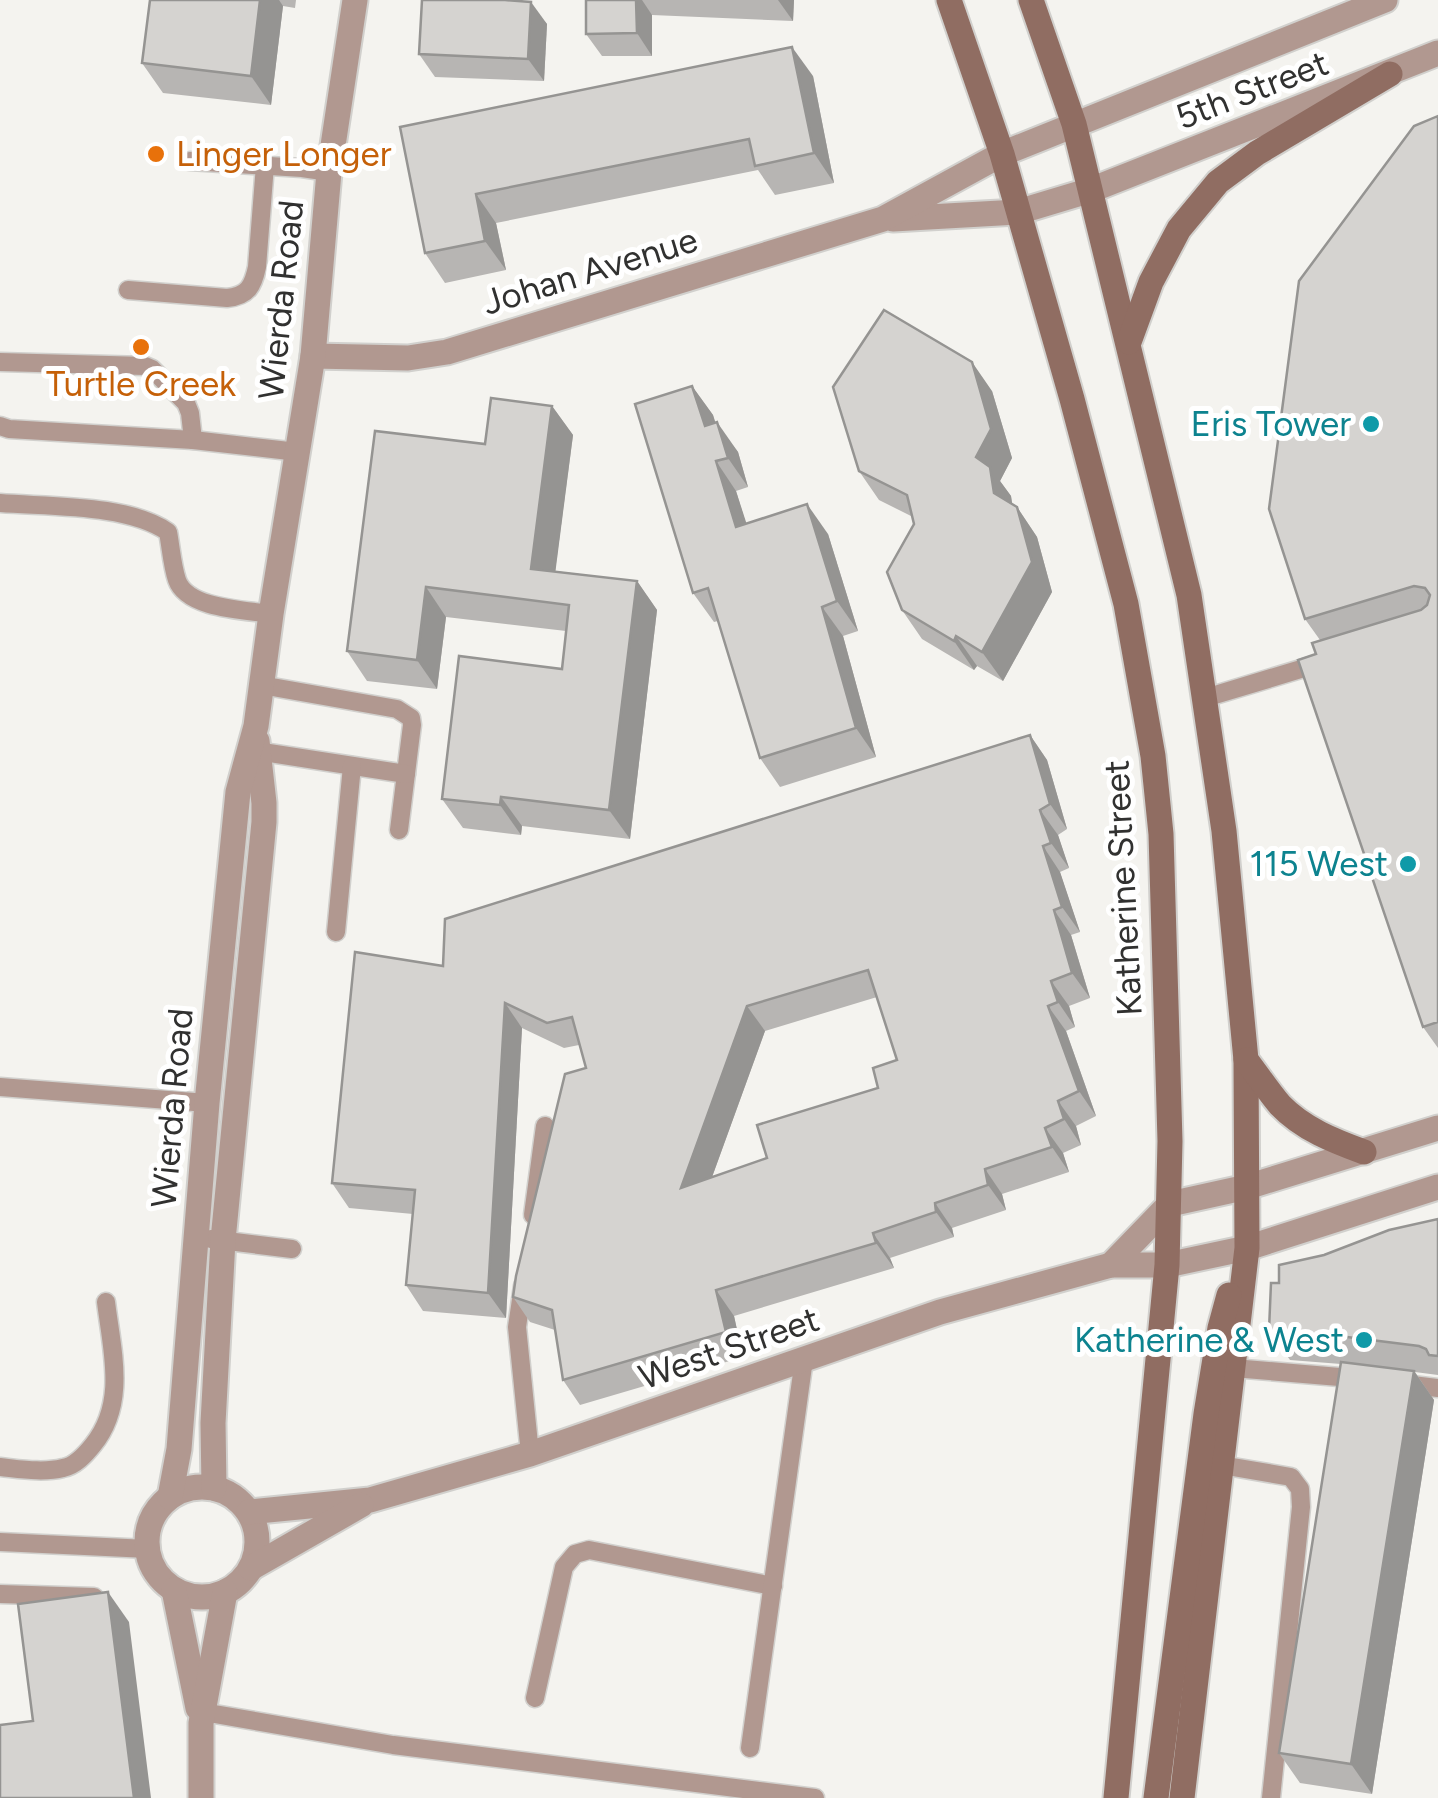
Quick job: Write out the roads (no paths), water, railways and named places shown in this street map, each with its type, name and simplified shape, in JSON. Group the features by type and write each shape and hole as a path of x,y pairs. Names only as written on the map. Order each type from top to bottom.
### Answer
{"main road":[{"name":"Katherine Street","path":"948,0 1002,154 1126,604 1153,756 1161,834 1170,1204 1116,1798"},
{"path":"1031,0 1074,124 1189,596 1224,830 1246,1060 1247,1248 1182,1798"},
{"path":"1128,342 1151,282 1179,230 1218,182 1257,153 1390,74"},
{"path":"1246,1060 1296,1119 1364,1152"},
{"path":"1156,1798 1213,1373 1227,1301 1247,1248"}],"street":[{"name":"Wierda Road","path":"170,1497 179,1450 207,1103 238,792 255,742 271,614 313,356 329,172 355,0"},
{"name":"5th Street","path":"1002,154 1386,0"},
{"name":"5th Street","path":"1018,212 1091,190 1438,53"},
{"name":"Johan Avenue","path":"313,356 408,358 447,352 883,219 1002,154"},
{"name":"Johan Avenue","path":"883,219 1018,212"},
{"name":"Wierda Road","path":"214,1488 212,1423 223,1240 264,803 255,742"},
{"path":"222,942 250,944"},
{"path":"207,1103 238,1105"},
{"path":"1111,1265 1170,1204 1247,1187 1438,1128"},
{"name":"West Street","path":"249,1512 370,1500 530,1454 940,1312 1111,1265 1167,1264 1247,1248 1438,1187"},
{"path":"199,1487 214,1488 240,1501 254,1523 258,1546 251,1568 240,1582 208,1597 190,1596 162,1580 152,1565 149,1530 156,1512 170,1497 199,1487"},
{"name":"West Street","path":"251,1568 370,1500"},
{"path":"174,1590 202,1717"},
{"path":"200,1798 202,1717 225,1592"}],"lane":[{"path":"190,161 329,172"},
{"path":"128,290 228,298 247,292 257,267 266,165"},
{"path":"0,362 152,368 186,403 193,440"},
{"path":"0,426 298,452"},
{"path":"0,503 128,513 152,521 168,532 178,584 192,596 207,604 271,614"},
{"path":"1205,698 1348,655"},
{"path":"261,686 397,708 407,714 412,724 399,830"},
{"path":"255,742 352,766 406,774"},
{"path":"336,932 352,766"},
{"path":"0,1086 207,1103"},
{"path":"530,1236 545,1126"},
{"path":"196,1238 292,1249"},
{"path":"525,1272 517,1327 530,1454"},
{"path":"0,1468 66,1468 96,1442 107,1424 116,1390 106,1302"},
{"path":"750,1748 804,1358"},
{"path":"1233,1368 1438,1388"},
{"path":"1221,1465 1291,1477 1300,1488 1272,1798"},
{"path":"0,1542 148,1549"},
{"path":"535,1698 564,1567 575,1554 589,1550 772,1586"},
{"path":"0,1594 100,1598"},
{"path":"202,1717 815,1798"}],"place":[{"name":"Linger Longer","path":"156,154"},
{"name":"Turtle Creek","path":"141,347"},
{"name":"Eris Tower","path":"1371,424"},
{"name":"115 West","path":"1408,864"},
{"name":"Katherine & West","path":"1364,1340"}]}
